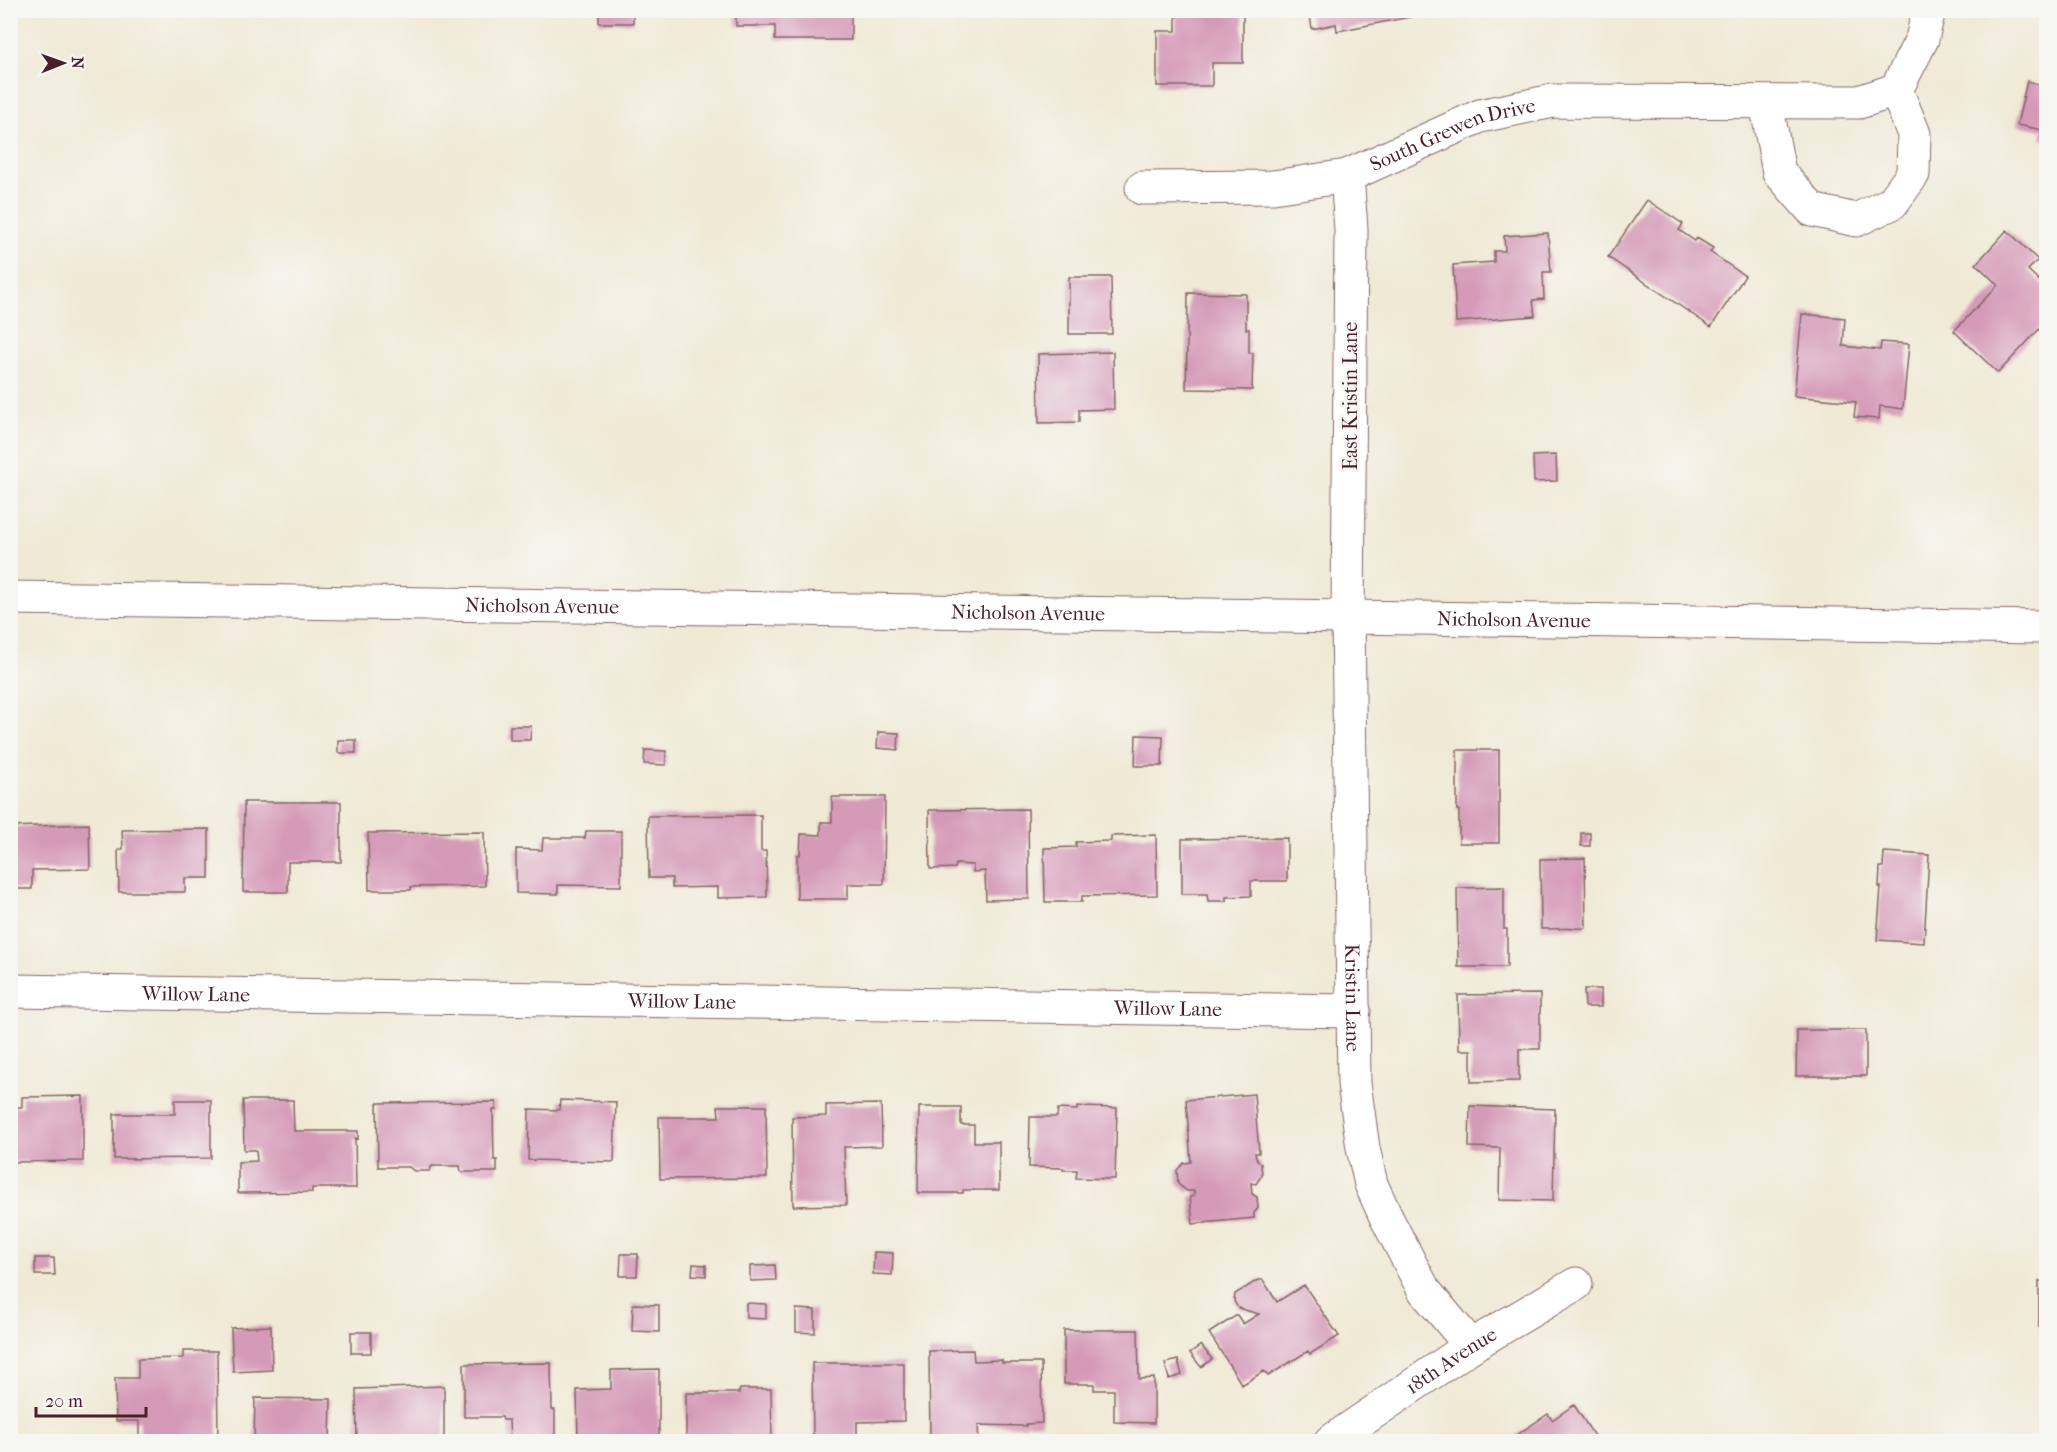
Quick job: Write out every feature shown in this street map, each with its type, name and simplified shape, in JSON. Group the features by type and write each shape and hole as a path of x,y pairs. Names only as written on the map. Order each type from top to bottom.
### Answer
{"street":[{"path":"1766,103 1779,172 1812,210 1856,220 1892,203 1913,174 1914,134 1896,90 1922,39 1929,10"},
{"name":"South Grewen Drive","path":"1142,188 1273,187 1347,176 1480,116 1552,101 1859,102 1896,90"},
{"name":"East Kristin Lane","path":"1347,176 1351,229 1348,617"},
{"name":"Nicholson Avenue","path":"10,598 2046,627"},
{"name":"Kristin Lane","path":"1348,617 1354,1083 1363,1148 1371,1184 1424,1290 1471,1346"},
{"name":"Willow Lane","path":"10,991 1354,1011"},
{"name":"18th Avenue","path":"1330,1442 1471,1346 1576,1284"}],"building":[{"path":"599,10 633,10 633,23 599,23"},
{"path":"736,10 851,10 851,40 775,40 775,26 736,26"},
{"path":"1176,10 1243,10 1243,63 1212,63 1212,86 1157,86 1157,31 1176,31"},
{"path":"1309,10 1421,10 1421,15 1337,31 1336,24 1312,29"},
{"path":"2027,81 2046,86 2046,140 2041,139 2043,130 2017,125"},
{"path":"1647,200 1683,224 1679,230 1695,241 1697,238 1713,248 1710,252 1745,276 1711,327 1608,257"},
{"path":"2007,230 2038,260 2028,270 2046,287 2046,327 2044,324 1998,373 1954,331 1998,285 1976,264"},
{"path":"1548,233 1551,272 1543,272 1544,299 1533,300 1535,316 1456,322 1453,265 1494,262 1494,251 1505,251 1504,236"},
{"path":"1069,277 1111,277 1112,334 1069,334"},
{"path":"1188,293 1246,294 1246,329 1249,329 1249,353 1253,353 1252,390 1186,389"},
{"path":"1802,314 1845,318 1843,346 1880,350 1881,342 1909,344 1903,409 1880,406 1879,419 1854,417 1856,402 1794,396"},
{"path":"1113,352 1114,409 1079,410 1079,422 1039,423 1038,354"},
{"path":"1556,455 1557,481 1534,482 1533,456"},
{"path":"510,726 531,726 530,740 510,740"},
{"path":"878,732 899,733 898,750 877,748"},
{"path":"1136,735 1163,736 1162,766 1135,766"},
{"path":"338,740 356,740 356,753 338,753"},
{"path":"645,750 666,751 666,765 644,764"},
{"path":"1457,750 1499,750 1499,843 1459,843"},
{"path":"832,797 885,797 884,884 848,884 848,899 797,899 797,855 800,855 801,834 821,835 821,822 832,822"},
{"path":"244,802 341,802 341,862 288,862 288,892 243,892"},
{"path":"1028,809 1029,899 986,900 985,871 973,872 973,865 956,864 955,868 930,869 929,810"},
{"path":"761,815 761,851 766,851 767,897 718,898 718,887 672,888 672,878 649,878 648,816"},
{"path":"89,824 90,869 32,870 32,889 10,889 10,827"},
{"path":"209,829 209,878 185,878 185,892 119,892 118,850 123,849 122,830"},
{"path":"586,831 621,831 621,886 558,885 558,894 516,893 516,849 542,850 543,838 585,838"},
{"path":"484,832 485,886 369,890 368,833"},
{"path":"1581,833 1590,833 1590,846 1581,846"},
{"path":"1156,835 1157,895 1082,896 1082,902 1045,902 1044,848 1076,847 1076,842 1111,841 1111,836"},
{"path":"1287,838 1287,881 1251,881 1251,896 1226,897 1226,901 1208,901 1207,894 1182,894 1182,839"},
{"path":"1884,852 1929,855 1924,943 1877,940 1881,887 1879,887 1880,867 1883,867"},
{"path":"1585,858 1586,928 1541,929 1540,859"},
{"path":"1504,887 1507,967 1458,967 1457,888"},
{"path":"1584,989 1601,989 1601,1007 1585,1007"},
{"path":"1540,994 1540,1049 1519,1049 1519,1081 1471,1082 1471,1050 1459,1050 1458,995"},
{"path":"1797,1030 1866,1030 1866,1076 1796,1076"},
{"path":"1254,1094 1259,1151 1255,1153 1261,1164 1262,1175 1256,1184 1251,1183 1252,1194 1257,1197 1258,1208 1254,1213 1254,1218 1193,1224 1190,1197 1194,1196 1194,1191 1187,1191 1178,1184 1177,1170 1184,1163 1191,1162 1186,1100"},
{"path":"83,1096 83,1161 10,1162 10,1107 22,1107 22,1097"},
{"path":"175,1100 211,1100 211,1158 114,1159 114,1114 175,1114"},
{"path":"243,1100 293,1100 294,1131 358,1131 358,1139 355,1138 356,1188 312,1188 312,1192 238,1193 238,1162 257,1161 256,1150 244,1150"},
{"path":"560,1100 616,1102 614,1162 528,1160 529,1109 559,1110"},
{"path":"496,1102 496,1110 493,1110 494,1160 497,1160 497,1172 461,1172 460,1166 432,1166 429,1171 414,1171 409,1167 378,1167 377,1103"},
{"path":"881,1104 882,1146 844,1147 846,1205 793,1206 792,1117 826,1116 826,1105"},
{"path":"718,1106 766,1106 767,1178 660,1179 659,1117 719,1117"},
{"path":"1470,1106 1555,1109 1553,1201 1499,1200 1500,1148 1469,1147"},
{"path":"919,1107 961,1107 961,1125 974,1125 974,1142 999,1142 999,1190 918,1193"},
{"path":"1077,1107 1117,1108 1115,1179 1076,1178 1077,1170 1029,1167 1030,1117 1057,1117 1058,1109 1077,1110"},
{"path":"874,1252 893,1253 892,1275 873,1274"},
{"path":"621,1254 638,1254 637,1276 620,1276"},
{"path":"35,1258 54,1258 55,1275 35,1275"},
{"path":"693,1264 706,1265 706,1276 692,1275"},
{"path":"775,1265 776,1280 750,1281 750,1266"},
{"path":"1258,1280 1263,1280 1277,1302 1304,1285 1339,1336 1310,1354 1308,1351 1268,1376 1264,1371 1242,1385 1209,1333 1237,1315 1243,1324 1259,1314 1238,1308 1234,1301 1235,1294"},
{"path":"2039,1281 2046,1281 2046,1327 2039,1327"},
{"path":"746,1303 766,1304 766,1319 746,1318"},
{"path":"633,1304 659,1305 659,1332 632,1331"},
{"path":"796,1309 815,1310 815,1333 796,1332"},
{"path":"271,1326 272,1370 233,1372 231,1328"},
{"path":"1064,1330 1138,1330 1139,1379 1154,1378 1154,1423 1114,1422 1114,1390 1094,1390 1094,1384 1064,1384"},
{"path":"351,1332 371,1332 371,1353 351,1353"},
{"path":"1201,1345 1212,1359 1201,1367 1190,1353"},
{"path":"973,1350 974,1361 1002,1360 1002,1363 1041,1363 1042,1423 1026,1424 1026,1426 978,1425 979,1442 930,1442 929,1351"},
{"path":"183,1351 217,1351 218,1440 139,1442 139,1421 116,1421 115,1378 138,1378 138,1359 183,1358"},
{"path":"1178,1360 1182,1375 1169,1379 1165,1363"},
{"path":"551,1363 555,1442 510,1442 509,1420 503,1420 502,1417 464,1417 464,1364"},
{"path":"812,1363 904,1363 904,1421 857,1422 857,1442 813,1442"},
{"path":"659,1369 659,1442 578,1442 577,1390 611,1389 611,1370"},
{"path":"444,1386 444,1442 357,1442 356,1389"},
{"path":"740,1389 771,1389 772,1442 686,1442 686,1393 739,1393"},
{"path":"255,1398 331,1399 330,1442 254,1442"},
{"path":"1574,1405 1598,1442 1506,1442 1548,1414 1552,1420"},
{"path":"2043,1415 2046,1415 2046,1442 2043,1442"}]}
